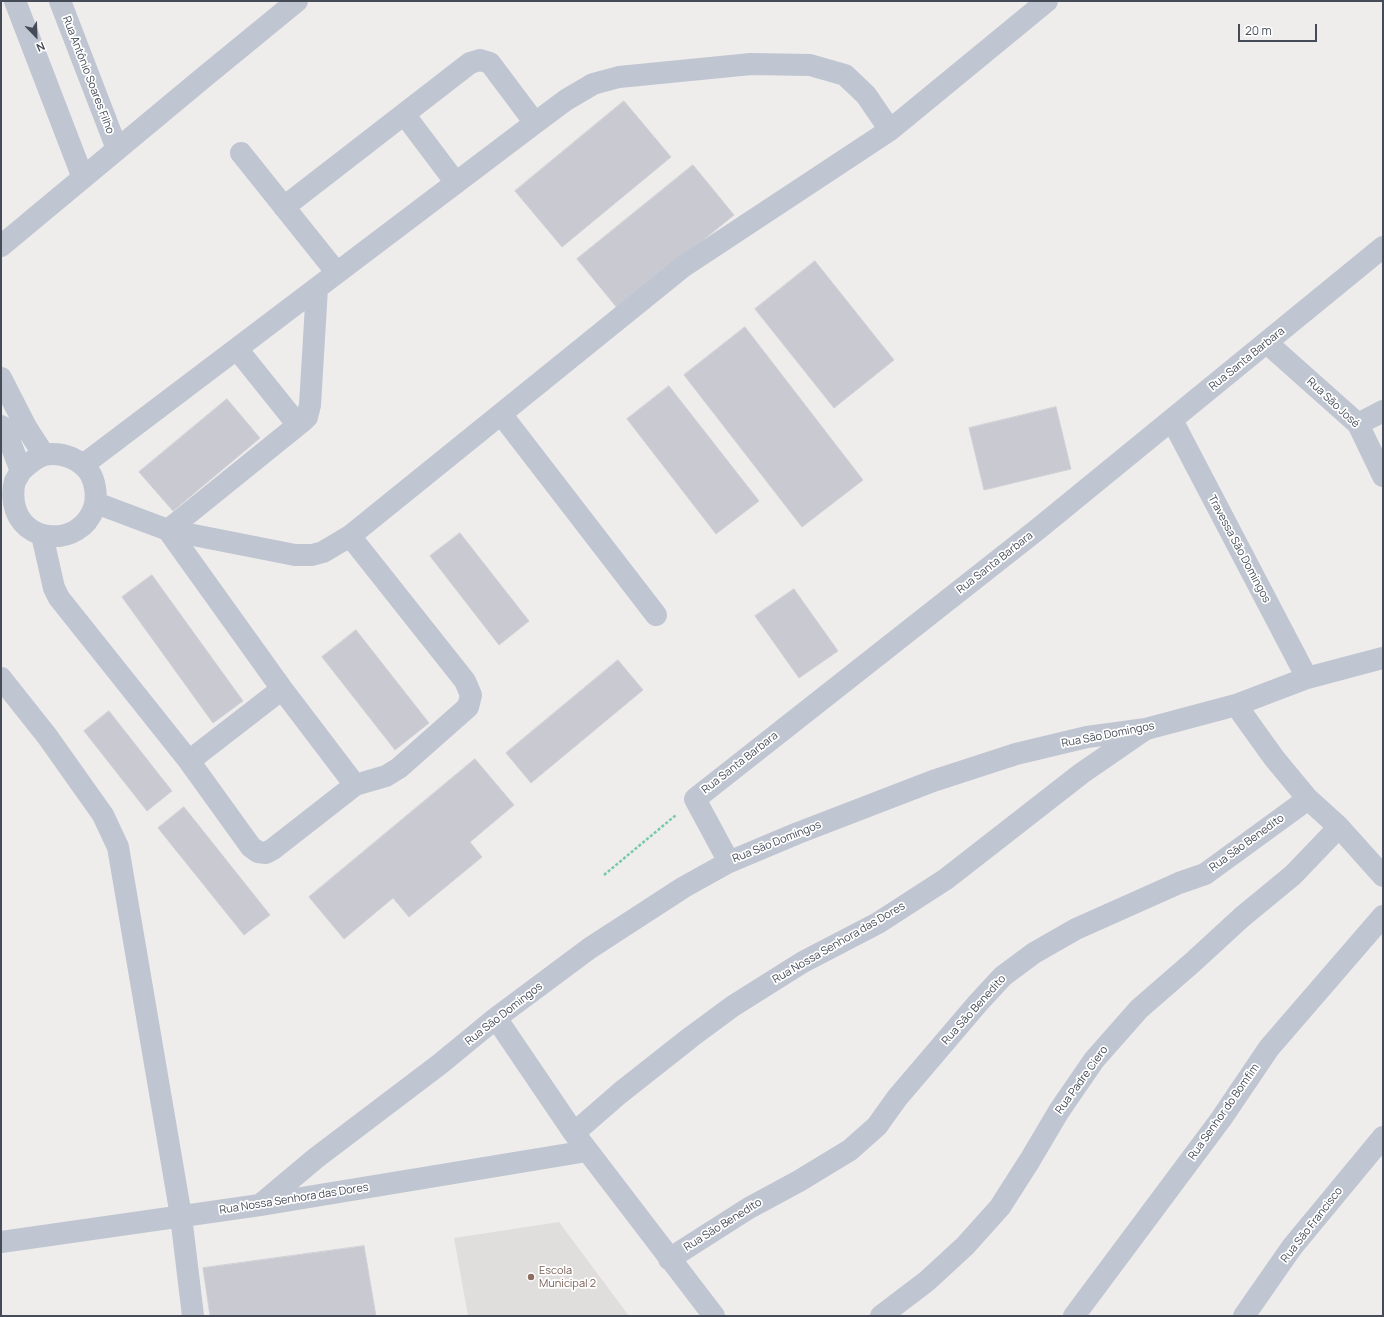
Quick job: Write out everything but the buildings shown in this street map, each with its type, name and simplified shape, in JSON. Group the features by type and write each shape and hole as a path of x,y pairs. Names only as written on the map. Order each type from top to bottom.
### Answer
{"street":[{"path":"15,1 83,178"},
{"name":"Rua Antônio Soares Filho","path":"60,1 117,149"},
{"path":"1,246 297,1"},
{"path":"96,502 168,530 295,556 312,555 323,552 350,536 684,266 890,130 1047,1"},
{"path":"284,207 470,63 480,60 490,63 535,123"},
{"path":"83,465 535,123 566,100 593,84 619,76 751,64 810,66 845,75 866,95 890,130"},
{"path":"404,114 456,183"},
{"path":"241,153 337,273"},
{"name":"Rua Santa Barbara","path":"695,799 1038,529 1383,247"},
{"path":"168,530 308,417 317,288"},
{"name":"Rua São José","path":"1267,343 1358,424 1383,476"},
{"path":"237,349 294,420 303,421"},
{"path":"1,378 26,426 44,455"},
{"path":"1358,424 1383,411"},
{"path":"501,414 656,615"},
{"name":"Travessa São Domingos","path":"1172,420 1307,678"},
{"path":"1,426 8,436 21,471"},
{"path":"58,454 71,458 83,465 91,476 96,489 96,502 92,513 78,530 68,535 55,537 42,535 30,529 21,520 15,508 13,496 15,482 21,471 31,461 44,455 58,454"},
{"path":"168,530 282,690 355,785"},
{"path":"42,535 54,588 59,598 189,761 251,847 258,852 266,853 355,785 386,776 399,768 468,707 471,695 465,681 350,536"},
{"name":"Rua São Domingos","path":"260,1205 316,1158 440,1064 496,1018 590,948 684,886 729,862 818,825 933,781 1016,754 1087,737 1146,729 1236,705 1307,678 1383,658"},
{"path":"1,678 48,736 99,809 118,847 180,1216 193,1316"},
{"path":"189,761 282,690"},
{"path":"1236,705 1274,758 1308,800 1339,827 1383,876"},
{"name":"Rua Nossa Senhora das Dores","path":"574,1133 620,1093 733,1006 803,962 878,923 946,879 1082,773 1146,729"},
{"path":"695,799 729,862"},
{"name":"Rua São Benedito","path":"669,1259 750,1208 800,1181 850,1150 877,1126 897,1098 1003,976 1034,953 1076,929 1179,883 1204,874 1308,800"},
{"name":"Rua Padre Ciero","path":"881,1316 928,1281 964,1246 1000,1206 1094,1060 1139,1009 1242,917 1293,875 1339,827"},
{"name":"Rua Senhor do Bomfim","path":"1074,1316 1221,1119 1269,1048 1383,916"},
{"path":"496,1018 587,1151 714,1316"},
{"name":"Rua São Francisco","path":"1244,1316 1292,1247 1383,1137"},
{"name":"Rua Nossa Senhora das Dores","path":"1,1242 260,1205 587,1151"}],"path":[{"name":"Rua Santa Barbara","path":"604,875 695,799"}],"shaded area":[{"name":"Escola Municipal 2","path":"559,1222 629,1316 468,1316 454,1238"}],"place":[{"name":"Escola Municipal 2","path":"531,1277"}]}
